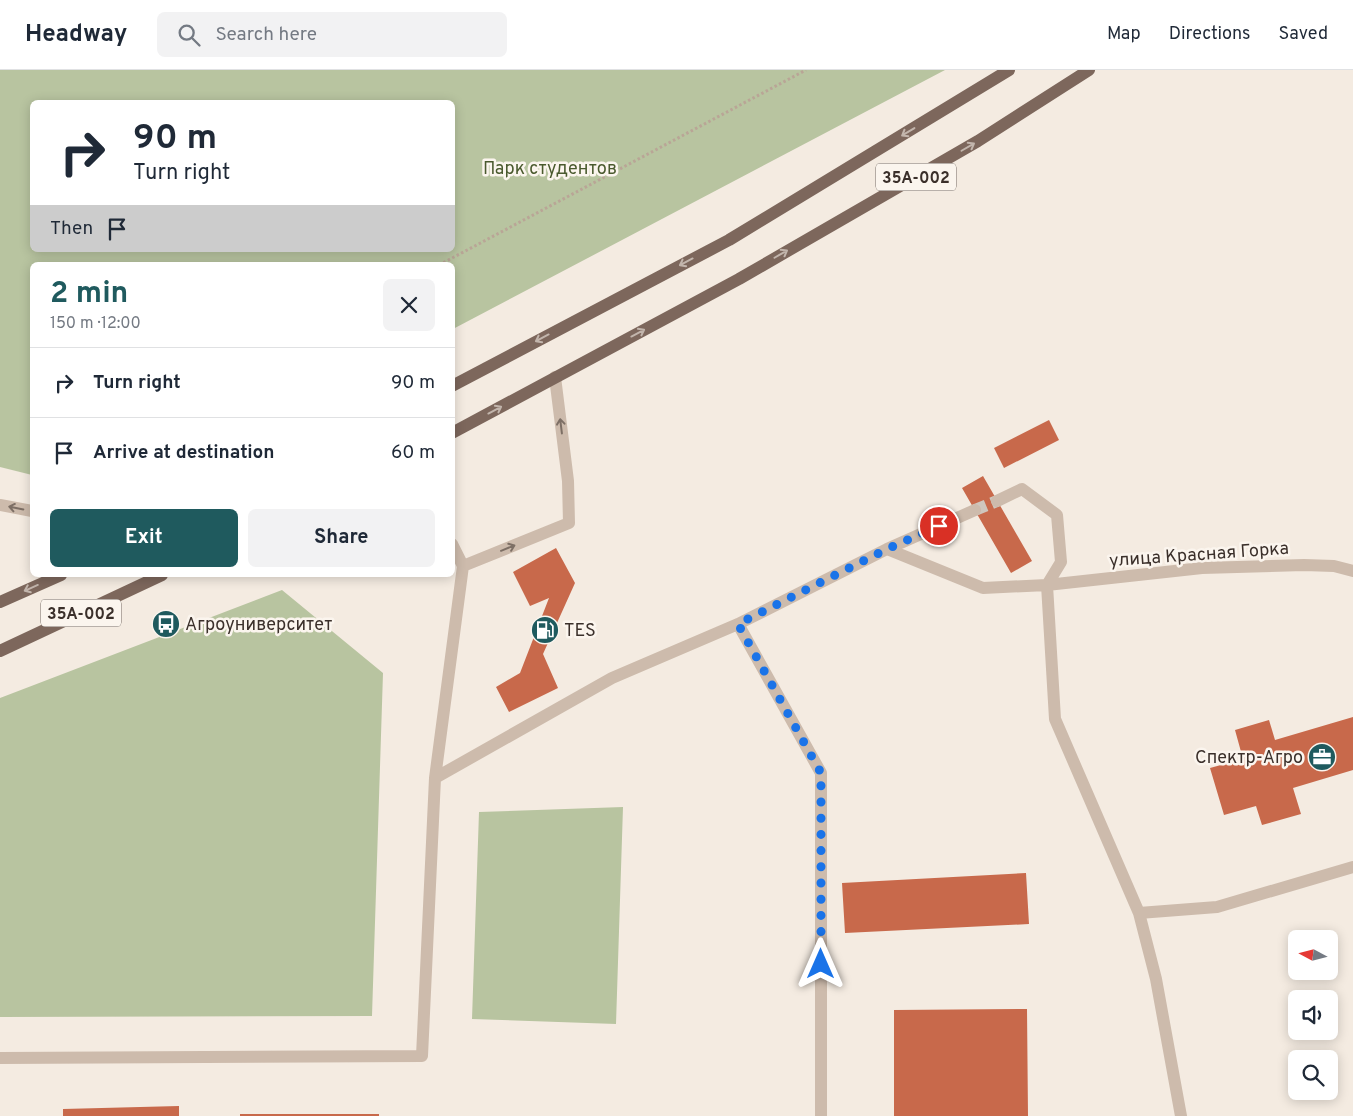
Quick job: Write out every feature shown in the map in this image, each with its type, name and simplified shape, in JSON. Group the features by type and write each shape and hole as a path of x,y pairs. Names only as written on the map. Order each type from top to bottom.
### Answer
{"main road":[{"name":"35А-002","path":"455,384 729,240 1010,70"},
{"name":"35А-002","path":"455,431 739,278 978,141 1089,70"},
{"name":"35А-002","path":"0,602 56,577"},
{"name":"35А-002","path":"0,651 158,577"}],"street":[{"path":"463,566 569,523 568,481 555,377"},
{"path":"997,501 1022,490 1057,515 1061,562 1047,585 1056,719 1139,913 1156,979 1181,1116"},
{"path":"0,505 30,511"},
{"path":"435,778 612,678 738,624 887,549 974,510"},
{"name":"улица Красная Горка","path":"887,549 983,588 1047,585 1202,568 1304,565 1334,566 1353,571"},
{"path":"0,1058 422,1056 435,778 463,566 455,550"},
{"path":"738,624 821,773 821,1116"},
{"path":"1139,913 1217,906 1353,868"}],"path":[{"path":"445,262 806,70"}],"green space":[{"name":"Парк студентов","path":"0,70 945,70 455,328 455,262 30,262 30,474 0,467"},
{"path":"282,590 383,673 372,1016 0,1017 0,698"},
{"path":"623,807 616,1024 472,1019 479,812"}],"building":[{"path":"1049,420 1059,440 1004,468 994,448"},
{"path":"983,476 1032,561 1011,573 962,488"},
{"name":"TES","path":"556,548 575,583 543,654 558,688 509,712 496,687 520,673 549,598 530,606 513,572"},
{"path":"1353,717 1353,770 1293,788 1301,814 1262,825 1256,806 1224,815 1210,768 1243,759 1235,730 1269,720 1275,740"},
{"path":"1026,873 1029,924 845,933 842,883"},
{"path":"1027,1009 1028,1116 894,1116 894,1010"},
{"path":"179,1106 179,1116 63,1116 63,1109"},
{"path":"240,1114 379,1114 379,1116 240,1116"}],"tunnel":[{"path":"975,510 997,501"}],"place":[{"name":"Агроуниверситет","path":"166,624"},
{"name":"TES","path":"545,630"},
{"name":"Спектр-Агро","path":"1322,757"}],"route":[{"path":"821,964 821,773 738,624 887,549 939,526"}]}
